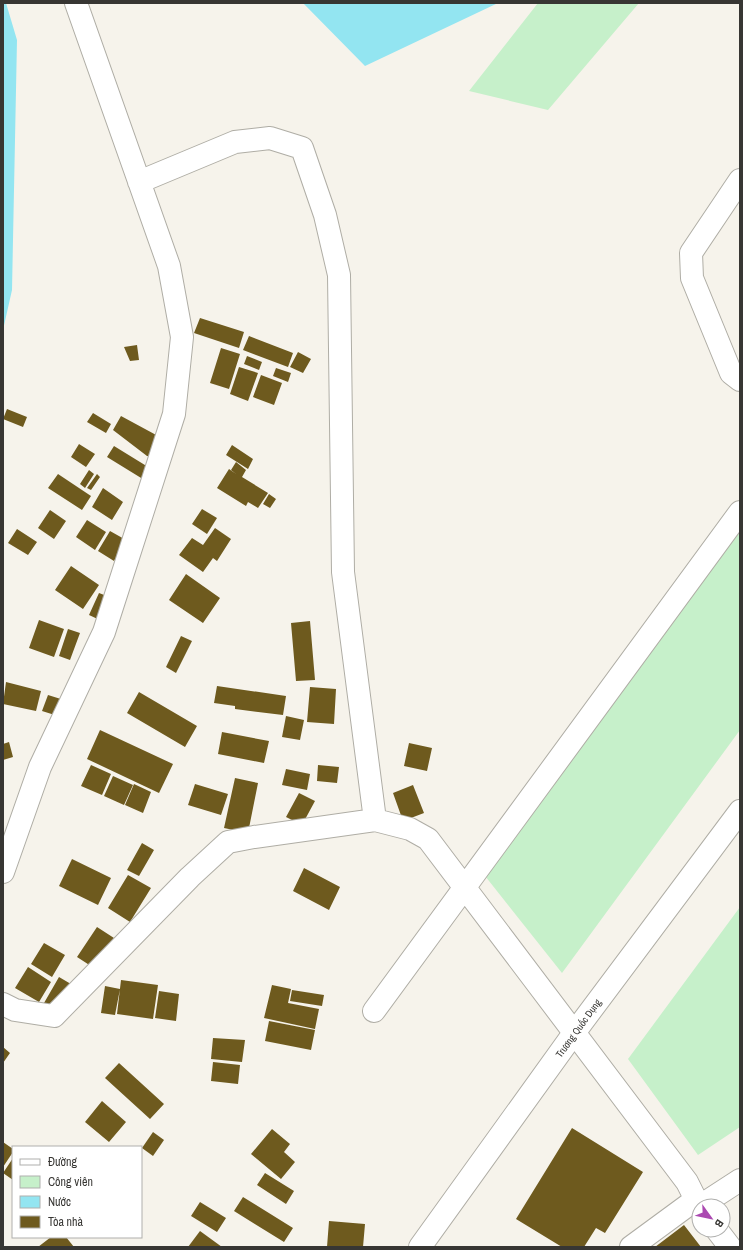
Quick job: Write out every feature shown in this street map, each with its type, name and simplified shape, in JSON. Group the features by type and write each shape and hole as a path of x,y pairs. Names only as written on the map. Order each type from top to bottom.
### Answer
{"street":[{"path":"3,872 40,767 104,632 174,414 182,337 168,266 76,3"},
{"path":"139,182 235,142 270,138 302,148 325,215 339,275 343,572 374,820"},
{"path":"740,180 692,253 692,278 731,373 740,380"},
{"path":"374,1012 464,887 740,512"},
{"name":"Trương Quốc Dụng","path":"420,1247 574,1033 740,811"},
{"path":"3,1004 15,1010 54,1016 190,877 228,842 374,820 410,829 428,839 687,1182 695,1198"},
{"path":"708,1198 740,1180"},
{"path":"631,1247 691,1208"},
{"path":"723,1238 730,1247"}],"green space":[{"path":"538,3 639,3 548,110 469,91"},
{"path":"740,504 740,730 562,973 474,862"},
{"path":"740,907 740,1127 698,1155 628,1059"}],"water":[{"path":"3,3 6,3 17,40 12,290 3,330"},
{"path":"303,3 498,3 365,66"}],"building":[{"path":"200,318 244,332 239,348 194,333"},
{"path":"249,336 293,353 288,367 243,350"},
{"path":"137,345 139,360 130,361 124,347"},
{"path":"221,348 240,354 229,389 210,383"},
{"path":"298,352 311,359 303,373 290,367"},
{"path":"247,356 262,362 259,370 244,364"},
{"path":"239,367 258,373 248,401 230,394"},
{"path":"276,368 291,373 288,382 273,376"},
{"path":"261,375 282,383 274,405 253,397"},
{"path":"7,409 27,417 23,427 3,419"},
{"path":"93,413 111,424 106,433 87,422"},
{"path":"121,416 158,436 154,457 147,456 113,430"},
{"path":"79,444 95,454 86,467 71,457"},
{"path":"232,445 253,459 248,469 226,455"},
{"path":"114,446 153,470 146,481 107,457"},
{"path":"236,462 246,470 242,477 268,493 258,508 248,502 246,506 217,488 229,469 236,474 231,470"},
{"path":"89,470 94,474 85,488 80,484"},
{"path":"58,474 91,496 82,510 48,488"},
{"path":"97,474 100,477 91,490 87,488"},
{"path":"103,488 123,502 112,520 92,507"},
{"path":"269,494 276,499 270,508 263,504"},
{"path":"202,509 217,518 207,534 192,524"},
{"path":"50,510 66,521 54,539 38,528"},
{"path":"87,520 106,532 95,550 76,537"},
{"path":"215,528 231,539 217,561 213,558 203,572 179,555 192,538 203,545"},
{"path":"17,529 37,542 28,555 8,543"},
{"path":"110,531 126,540 114,561 98,551"},
{"path":"71,566 99,585 83,609 55,590"},
{"path":"186,574 220,598 203,623 169,600"},
{"path":"99,593 112,598 102,621 89,615"},
{"path":"39,620 64,629 54,657 29,648"},
{"path":"310,621 315,680 296,681 291,623"},
{"path":"68,629 80,633 70,660 59,656"},
{"path":"181,636 192,641 176,673 166,667"},
{"path":"6,682 41,691 36,711 3,704"},
{"path":"217,686 286,696 283,715 235,709 235,706 214,703"},
{"path":"310,687 336,689 334,724 307,722"},
{"path":"139,692 197,726 185,747 127,713"},
{"path":"48,695 64,700 58,716 42,711"},
{"path":"286,716 304,720 300,740 282,737"},
{"path":"100,730 173,764 159,793 87,759"},
{"path":"222,732 269,741 264,763 218,754"},
{"path":"9,742 13,757 3,760 3,744"},
{"path":"409,743 432,748 427,771 404,766"},
{"path":"91,765 111,774 102,795 81,786"},
{"path":"318,765 339,767 337,783 317,781"},
{"path":"286,769 310,774 307,790 282,785"},
{"path":"113,776 133,785 124,805 104,796"},
{"path":"235,778 258,783 248,833 224,828"},
{"path":"134,784 151,792 143,813 125,805"},
{"path":"195,784 228,794 221,815 188,805"},
{"path":"413,785 424,813 403,821 393,793"},
{"path":"299,793 315,801 302,825 286,817"},
{"path":"142,843 154,850 139,876 127,870"},
{"path":"72,859 111,878 98,905 59,886"},
{"path":"304,868 340,887 329,910 293,891"},
{"path":"128,875 151,888 130,922 108,908"},
{"path":"97,927 114,938 94,968 77,957"},
{"path":"44,943 65,955 52,977 31,964"},
{"path":"28,967 51,982 39,1002 15,988"},
{"path":"59,977 76,987 50,1005 44,1003"},
{"path":"121,980 158,985 153,1019 117,1014"},
{"path":"272,985 291,989 288,1003 319,1009 315,1029 264,1018"},
{"path":"105,986 120,989 115,1015 101,1013"},
{"path":"292,990 324,995 322,1006 290,1001"},
{"path":"159,991 179,994 176,1021 155,1018"},
{"path":"269,1021 315,1030 311,1050 265,1041"},
{"path":"213,1038 245,1040 242,1062 211,1059"},
{"path":"3,1047 10,1053 3,1063"},
{"path":"213,1062 240,1065 238,1084 211,1081"},
{"path":"119,1063 164,1104 150,1119 105,1078"},
{"path":"102,1101 126,1122 109,1142 85,1122"},
{"path":"572,1128 643,1172 605,1233 596,1228 584,1247 562,1247 516,1219"},
{"path":"272,1129 290,1144 284,1152 295,1162 281,1179 251,1154"},
{"path":"153,1132 164,1140 153,1156 142,1148"},
{"path":"3,1142 12,1148 12,1154 3,1167"},
{"path":"12,1160 12,1179 3,1173"},
{"path":"265,1173 294,1191 286,1204 257,1185"},
{"path":"243,1197 293,1228 284,1242 234,1211"},
{"path":"200,1202 226,1218 217,1232 191,1216"},
{"path":"329,1221 365,1224 363,1247 327,1247"},
{"path":"684,1225 691,1234 691,1238 694,1238 701,1247 655,1247"},
{"path":"200,1231 222,1247 188,1247"},
{"path":"50,1238 67,1238 74,1247 38,1247"}]}
